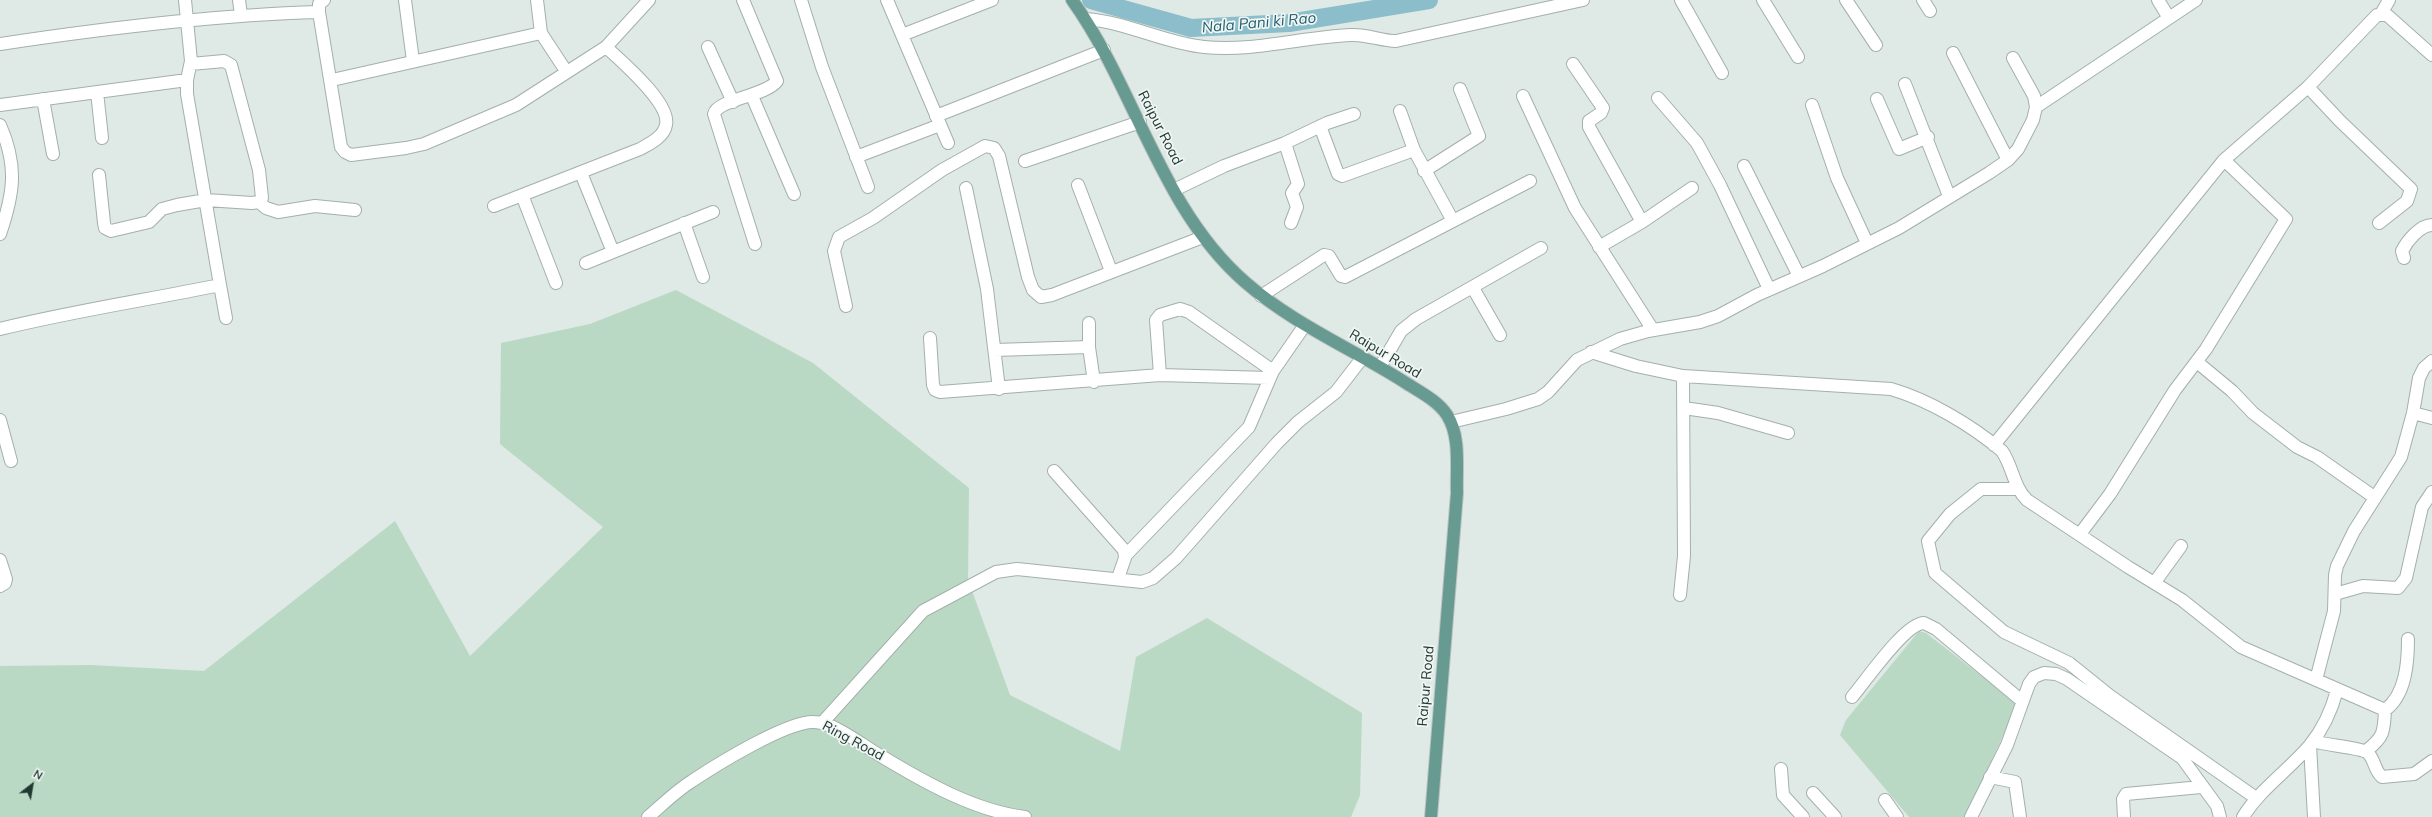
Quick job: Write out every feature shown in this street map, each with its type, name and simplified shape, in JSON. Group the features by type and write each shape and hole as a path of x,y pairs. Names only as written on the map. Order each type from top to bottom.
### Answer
{"main road":[{"name":"Raipur Road","path":"1072,0 1084,16 1104,50 1174,190 1203,236 1243,280 1261,296 1305,325 1380,366 1440,407 1451,422 1456,445 1456,493 1431,817"}],"street":[{"path":"186,0 186,21 191,64 187,80 187,94 226,318"},
{"path":"239,0 241,14"},
{"path":"324,0 319,4 319,12 332,80 341,147 348,154 356,155 406,148 439,139 516,105 566,71 606,47 649,0"},
{"path":"405,0 413,61"},
{"path":"537,0 542,33 566,71"},
{"path":"743,0 777,79 773,85 752,96 717,108 715,119 755,244"},
{"path":"801,0 822,67 868,187"},
{"path":"887,0 948,143"},
{"path":"902,35 992,0"},
{"path":"1084,16 1114,22 1197,46 1244,48 1358,34 1396,41 1583,0"},
{"path":"1681,0 1722,73"},
{"path":"1763,0 1798,56"},
{"path":"1846,0 1876,45"},
{"path":"1923,0 1930,11"},
{"path":"2158,0 2169,18"},
{"path":"2036,107 2196,0"},
{"path":"1994,445 2224,160 2308,87 2380,14 2389,0"},
{"path":"0,44 98,29 186,21 241,14 319,12"},
{"path":"2380,14 2387,15 2432,55"},
{"path":"332,80 542,33"},
{"path":"494,206 581,173 653,142 665,129 667,124 666,118 656,99 606,47"},
{"path":"708,47 733,102"},
{"path":"856,157 1104,50"},
{"path":"1953,53 2008,160"},
{"path":"1451,422 1506,409 1538,399 1548,392 1572,364 1591,352 1620,339 1653,330 1706,321 1769,289 1899,228 2008,160 2026,137 2033,120 2036,107 2034,96 2013,58"},
{"path":"191,64 224,61 231,65 262,184 263,194 259,202"},
{"path":"1573,64 1603,108 1601,113 1589,121 1589,127 1642,222"},
{"path":"0,105 187,80"},
{"path":"1906,84 1928,137 1949,196"},
{"path":"2308,87 2411,189 2406,201 2379,223"},
{"path":"1424,171 1479,136 1460,89"},
{"path":"97,92 102,138"},
{"path":"752,96 794,194"},
{"path":"1522,96 1569,196 1598,247 1653,330"},
{"path":"1658,98 1697,143 1720,185 1769,289"},
{"path":"43,99 53,154"},
{"path":"1877,99 1899,149 1928,137"},
{"path":"1812,105 1837,178 1868,243"},
{"path":"1400,111 1414,150 1424,171 1454,221"},
{"path":"1174,190 1224,166 1285,143 1320,126 1354,114"},
{"path":"1025,161 1140,122"},
{"path":"0,125 9,148 14,175 10,201 0,234"},
{"path":"1320,126 1340,175 1414,150"},
{"path":"1285,143 1298,184 1292,192 1297,207 1291,223"},
{"path":"846,306 834,251 839,237 873,218 942,170 985,146 996,150 1002,166 1028,277 1036,294 1040,296 1052,295 1203,236"},
{"path":"2080,534 2110,494 2175,390 2197,362 2286,220 2224,160"},
{"path":"1744,166 1799,276"},
{"path":"581,173 613,252"},
{"path":"99,175 105,228 111,231 148,222 164,208 206,200 259,202 266,208 278,212 307,206 355,210"},
{"path":"1261,296 1324,255 1329,256 1341,276 1345,277 1530,181"},
{"path":"1078,185 1111,271"},
{"path":"966,188 987,289 999,389"},
{"path":"1598,247 1642,222 1692,188"},
{"path":"522,196 556,283"},
{"path":"586,262 713,212"},
{"path":"684,223 703,278"},
{"path":"2404,258 2402,251 2408,242 2423,228 2432,225"},
{"path":"1380,366 1401,331 1430,310 1473,288 1541,248"},
{"path":"0,328 54,315 124,305 220,285"},
{"path":"1473,288 1500,335"},
{"path":"1160,375 1155,323 1160,315 1177,309 1189,312 1271,375"},
{"path":"1089,322 1089,346 1094,382"},
{"path":"1118,578 1126,555 1244,434 1255,417 1271,375 1305,325"},
{"path":"930,338 933,385 935,390 940,392 1094,382 1160,375 1271,375"},
{"path":"995,350 1089,346"},
{"path":"1591,352 1636,366 1683,376 1891,389 1929,403 1994,445 2006,457 2018,489 2043,511 2128,567 2182,600 2242,647 2385,710"},
{"path":"822,723 923,612 996,572 1017,569 1118,578 1142,582 1154,578 1162,572 1277,443 1298,422 1336,392 1363,357"},
{"path":"2316,680 2334,611 2335,575 2337,566 2374,498 2401,457 2413,413 2419,378 2424,368 2432,361"},
{"path":"2197,362 2232,391 2253,413 2291,442 2317,457 2374,498"},
{"path":"1680,595 1684,556 1683,376"},
{"path":"1684,408 1724,415 1788,434"},
{"path":"2413,413 2432,418"},
{"path":"0,420 11,461"},
{"path":"1054,471 1122,546 1126,555"},
{"path":"2018,489 1981,489 1950,514 1928,541 1935,573 2004,632 2069,663 2110,696 2256,798"},
{"path":"2335,594 2363,586 2400,587 2406,578 2432,492"},
{"path":"2154,582 2181,546"},
{"path":"0,560 6,578 5,583 0,586"},
{"path":"1852,697 1902,637 1915,625 1924,623 1936,629 2022,701"},
{"path":"2311,743 2366,751 2379,741 2382,735 2385,710 2391,705 2402,684 2408,663 2408,639"},
{"path":"1971,817 2007,745 2022,701 2034,677 2051,673 2062,676 2182,758 2201,787 2216,806 2220,817"},
{"path":"2243,817 2256,798 2311,743 2331,711 2337,690"},
{"name":"Ring Road","path":"648,817 691,781 762,742 800,725 813,722 822,723 945,790 988,808 1025,817"},
{"path":"2311,743 2314,817"},
{"path":"2366,751 2377,773 2382,777 2414,774 2421,771 2432,761"},
{"path":"1780,769 1783,795 1803,817"},
{"path":"1990,777 2015,782 2020,817"},
{"path":"2124,817 2123,799 2126,794 2201,787"},
{"path":"1813,792 1835,817"},
{"path":"1885,800 1897,817"}],"green space":[{"path":"676,290 813,363 969,488 968,580 1010,695 1120,751 1136,657 1207,618 1362,713 1360,795 1351,817 0,817 0,666 91,665 204,671 395,521 470,656 603,527 500,444 501,343 590,324"},
{"path":"1919,631 1926,633 2015,702 2017,706 1965,817 1909,817 1840,735 1846,720"}],"waterway":[{"name":"Nala Pani ki Rao","path":"1091,0 1191,28 1289,23 1429,0"}]}
